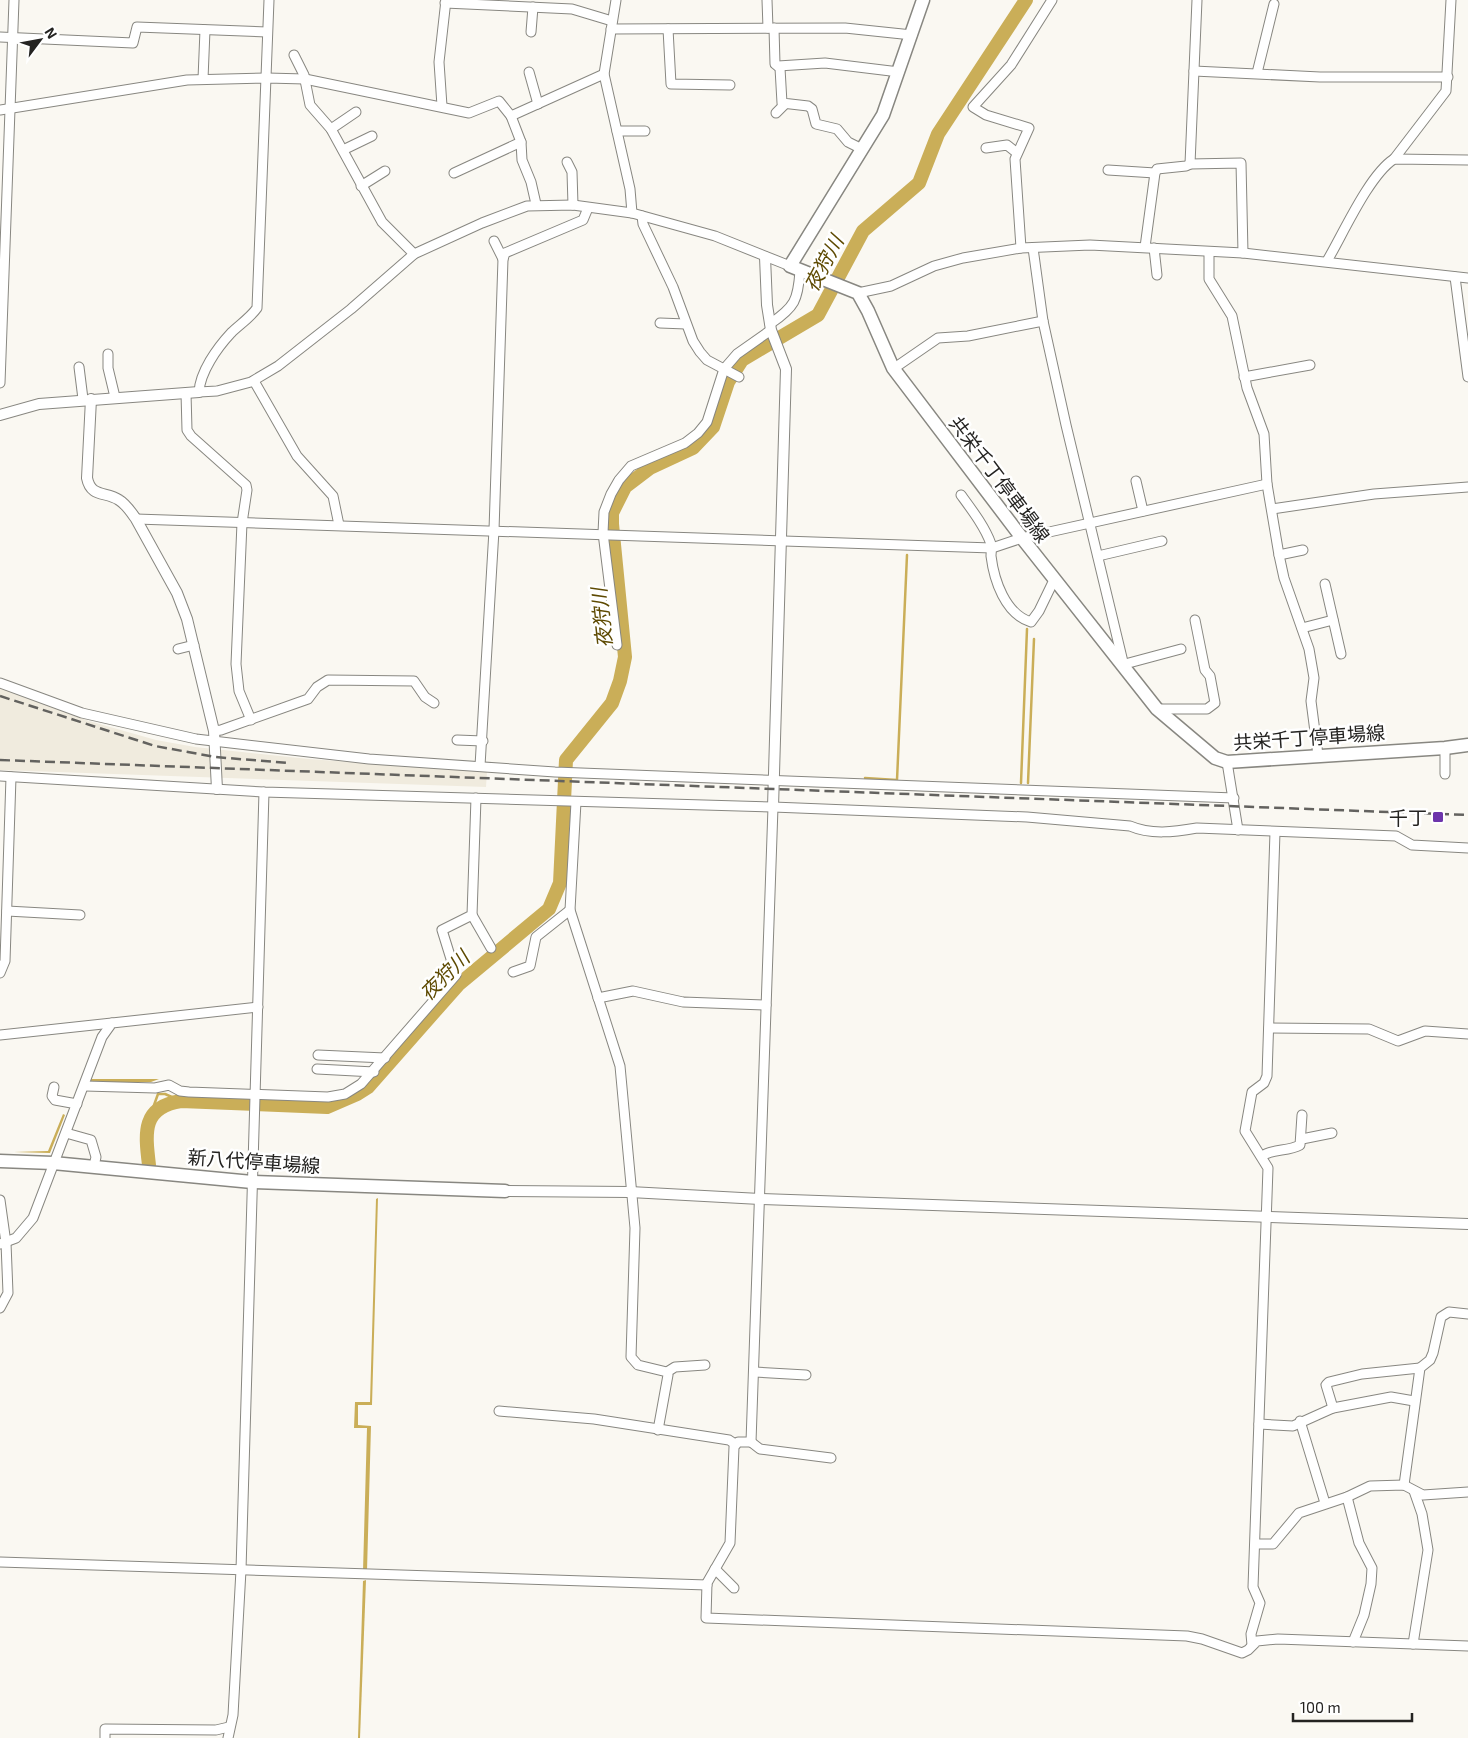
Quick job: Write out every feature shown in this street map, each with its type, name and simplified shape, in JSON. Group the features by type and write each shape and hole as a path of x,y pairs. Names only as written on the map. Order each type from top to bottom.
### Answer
{"main road":[{"path":"852,292 795,268 862,149 884,115 923,0"},
{"name":"共栄千丁停車場線","path":"852,292 868,311 893,369 1054,580 1157,709 1215,758 1227,762 1468,745"},
{"name":"新八代停車場線","path":"0,1162 94,1166 252,1182 505,1190"}],"street":[{"path":"0,383 14,0"},
{"path":"199,392 200,383 216,353 230,334 257,308 269,0"},
{"path":"616,0 604,74 630,189 632,213"},
{"path":"767,0 775,64 778,66 784,105"},
{"path":"1021,248 1015,159 1029,128 986,114 973,107 1011,65 1052,0"},
{"path":"1190,164 1197,0"},
{"path":"1327,261 1364,195 1383,168 1394,159 1446,91 1451,0"},
{"path":"442,106 439,62 446,1 572,9 611,25 668,29 845,28 912,35"},
{"path":"1257,73 1274,4"},
{"path":"531,32 533,7"},
{"path":"0,37 133,42 137,27 267,32"},
{"path":"668,29 671,84 730,85"},
{"path":"203,79 205,30"},
{"path":"294,55 305,79 310,105 331,129 382,222 414,254"},
{"path":"778,66 826,63 899,72"},
{"path":"1194,71 1320,77 1448,77"},
{"path":"528,72 538,104"},
{"path":"510,116 604,74"},
{"path":"0,110 203,79 305,79 469,113 499,101 510,116 521,142 522,160 531,182 536,204"},
{"path":"776,114 784,105"},
{"path":"784,105 808,106 812,109 816,124 837,128 848,142 862,149"},
{"path":"331,129 356,112"},
{"path":"617,131 644,131"},
{"path":"343,150 372,136"},
{"path":"454,173 521,142"},
{"path":"986,148 1007,145 1017,153"},
{"path":"1394,159 1468,160"},
{"path":"567,162 572,172 573,205"},
{"path":"1157,275 1149,248 1155,173 1157,169 1190,164 1241,163 1243,253"},
{"path":"1108,170 1155,173"},
{"path":"361,186 385,171"},
{"path":"0,415 39,404 199,392 238,387 254,381 278,366 314,338 414,254 510,211 536,204 573,205 632,213 715,236 795,268 798,292 794,304 771,329 737,354 725,370 707,422 698,433 684,443 631,466 620,480 604,512 604,534 617,645"},
{"path":"480,766 483,741 494,530 503,259 505,253 583,220 588,208"},
{"path":"642,216 643,224 673,287 686,324 700,352 707,360 738,376"},
{"path":"494,241 503,259"},
{"path":"852,292 891,286 934,266 963,258 1021,248 1090,245 1243,253 1468,278"},
{"path":"1033,248 1043,321 1124,666 1181,649"},
{"path":"1209,252 1209,279 1232,316 1244,376 1264,434 1267,484 1279,555 1284,578 1309,649 1314,678 1311,701 1318,755"},
{"path":"752,1442 786,369 771,329 764,264 765,257"},
{"path":"1455,277 1468,377"},
{"path":"893,369 938,338 968,336 1043,321"},
{"path":"660,323 686,324"},
{"path":"108,354 108,368 115,397"},
{"path":"1244,376 1310,366"},
{"path":"79,367 87,399 87,478 89,486 95,492 119,500 136,519 183,606 194,645 214,736 217,789"},
{"path":"254,381 297,456 334,496 339,525"},
{"path":"186,393 188,430 191,436 246,485 242,523 236,664 238,691 251,720"},
{"path":"1136,481 1143,511"},
{"path":"136,519 146,517 242,523 621,534 781,542 992,548 1022,538 1267,484"},
{"path":"1272,510 1374,494 1468,487"},
{"path":"961,495 974,512 992,548 991,556 1001,592 1007,604 1031,622 1040,612 1054,580"},
{"path":"1098,556 1162,541"},
{"path":"1279,555 1303,550"},
{"path":"1325,584 1341,654"},
{"path":"1157,709 1208,709 1214,703 1210,676 1205,670 1195,620"},
{"path":"1302,628 1333,620"},
{"path":"178,649 194,645"},
{"path":"0,683 82,713 196,739 214,736 308,699 317,687 328,680 414,681 424,697 434,703"},
{"path":"214,736 369,759 556,772 774,782 1234,798"},
{"path":"457,740 483,741"},
{"path":"1445,748 1445,774"},
{"path":"1227,762 1238,830"},
{"path":"0,776 264,792 773,807 1027,817 1130,826 1144,831 1177,831 1197,828 1396,836 1412,845 1468,848"},
{"path":"0,973 5,961 11,776"},
{"path":"228,1738 229,1727 234,1715 241,1570 253,1096 258,1007 264,792"},
{"path":"476,798 472,915 491,948"},
{"path":"576,802 565,913 598,998 620,1066 630,1192 635,1228 631,1357 638,1365 667,1372 675,1367 705,1365"},
{"path":"1252,1645 1250,1634 1260,1602 1253,1587 1268,1168 1245,1131 1252,1092 1264,1083 1268,1076 1275,832"},
{"path":"7,911 80,915"},
{"path":"513,972 530,966 536,937 565,913"},
{"path":"84,1086 155,1088 168,1085 180,1091 253,1096 336,1097 353,1090 374,1072 455,977 456,973 442,930 472,915"},
{"path":"598,998 633,990 683,1002 766,1005"},
{"path":"0,1036 258,1007"},
{"path":"3,1243 16,1238 33,1218 102,1037 112,1023"},
{"path":"1269,1028 1369,1028 1398,1041 1425,1031 1468,1034"},
{"path":"318,1055 385,1058"},
{"path":"317,1069 374,1072"},
{"path":"54,1087 52,1096 55,1100 77,1104"},
{"path":"1262,1156 1268,1152 1296,1148 1300,1145 1302,1139 1302,1115"},
{"path":"66,1133 91,1140 96,1157 94,1166"},
{"path":"1302,1139 1332,1133"},
{"path":"505,1190 630,1192 760,1199 1468,1224"},
{"path":"0,1200 8,1293 0,1308"},
{"path":"1333,1408 1326,1385 1329,1382 1362,1374 1420,1368 1430,1360 1433,1353 1441,1317 1450,1312 1468,1314"},
{"path":"1404,1485 1420,1368"},
{"path":"658,1430 669,1379 667,1372"},
{"path":"755,1372 806,1375"},
{"path":"1259,1424 1293,1426 1300,1421 1333,1408 1391,1397 1414,1401"},
{"path":"499,1411 594,1419 729,1440 735,1444 752,1442 760,1449 831,1458"},
{"path":"1300,1421 1325,1503"},
{"path":"735,1444 730,1543 707,1585 706,1618 1187,1636 1202,1639 1242,1653 1257,1641 1278,1639 1468,1646"},
{"path":"1256,1544 1273,1544 1299,1513 1347,1497 1370,1486 1404,1485 1423,1495 1468,1492"},
{"path":"1413,1644 1428,1550 1422,1514 1414,1491"},
{"path":"1347,1497 1359,1543 1372,1568 1371,1584 1364,1615 1353,1642"},
{"path":"0,1562 707,1585"},
{"path":"715,1569 734,1588"},
{"path":"105,1738 105,1729 216,1730 229,1727"}],"shaded area":[{"path":"0,688 89,721 156,740 195,747 309,759 487,772 486,787 0,770"},
{"path":"92,1072 92,1079 159,1079 151,1082 90,1082"},
{"path":"63,1114 65,1115 50,1153 14,1152 48,1151"},
{"path":"378,1198 372,1405 358,1405 358,1425 371,1426 367,1571 363,1571 367,1428 354,1428 355,1402 370,1402 376,1199"},
{"path":"366,1580 360,1738 358,1738 363,1581"}],"waterway":[{"name":"夜狩川","path":"149,1165 147,1142 149,1123 153,1115 168,1104 181,1101 327,1107 368,1087 458,985 549,909 560,883 566,760 612,703 620,681 625,657 612,524 612,513 625,487 650,468 693,448 713,427 728,382 742,360 818,315 863,231 919,183 938,134 1026,0"},
{"path":"865,778 897,780 907,555"},
{"path":"1021,783 1027,629"},
{"path":"1028,783 1034,639"},
{"path":"149,1119 158,1094 165,1094 181,1101"}],"railway":[{"path":"0,696 155,746 215,757 288,763"},
{"path":"0,760 1468,815"}],"place":[{"name":"千丁","path":"1438,817"}]}
